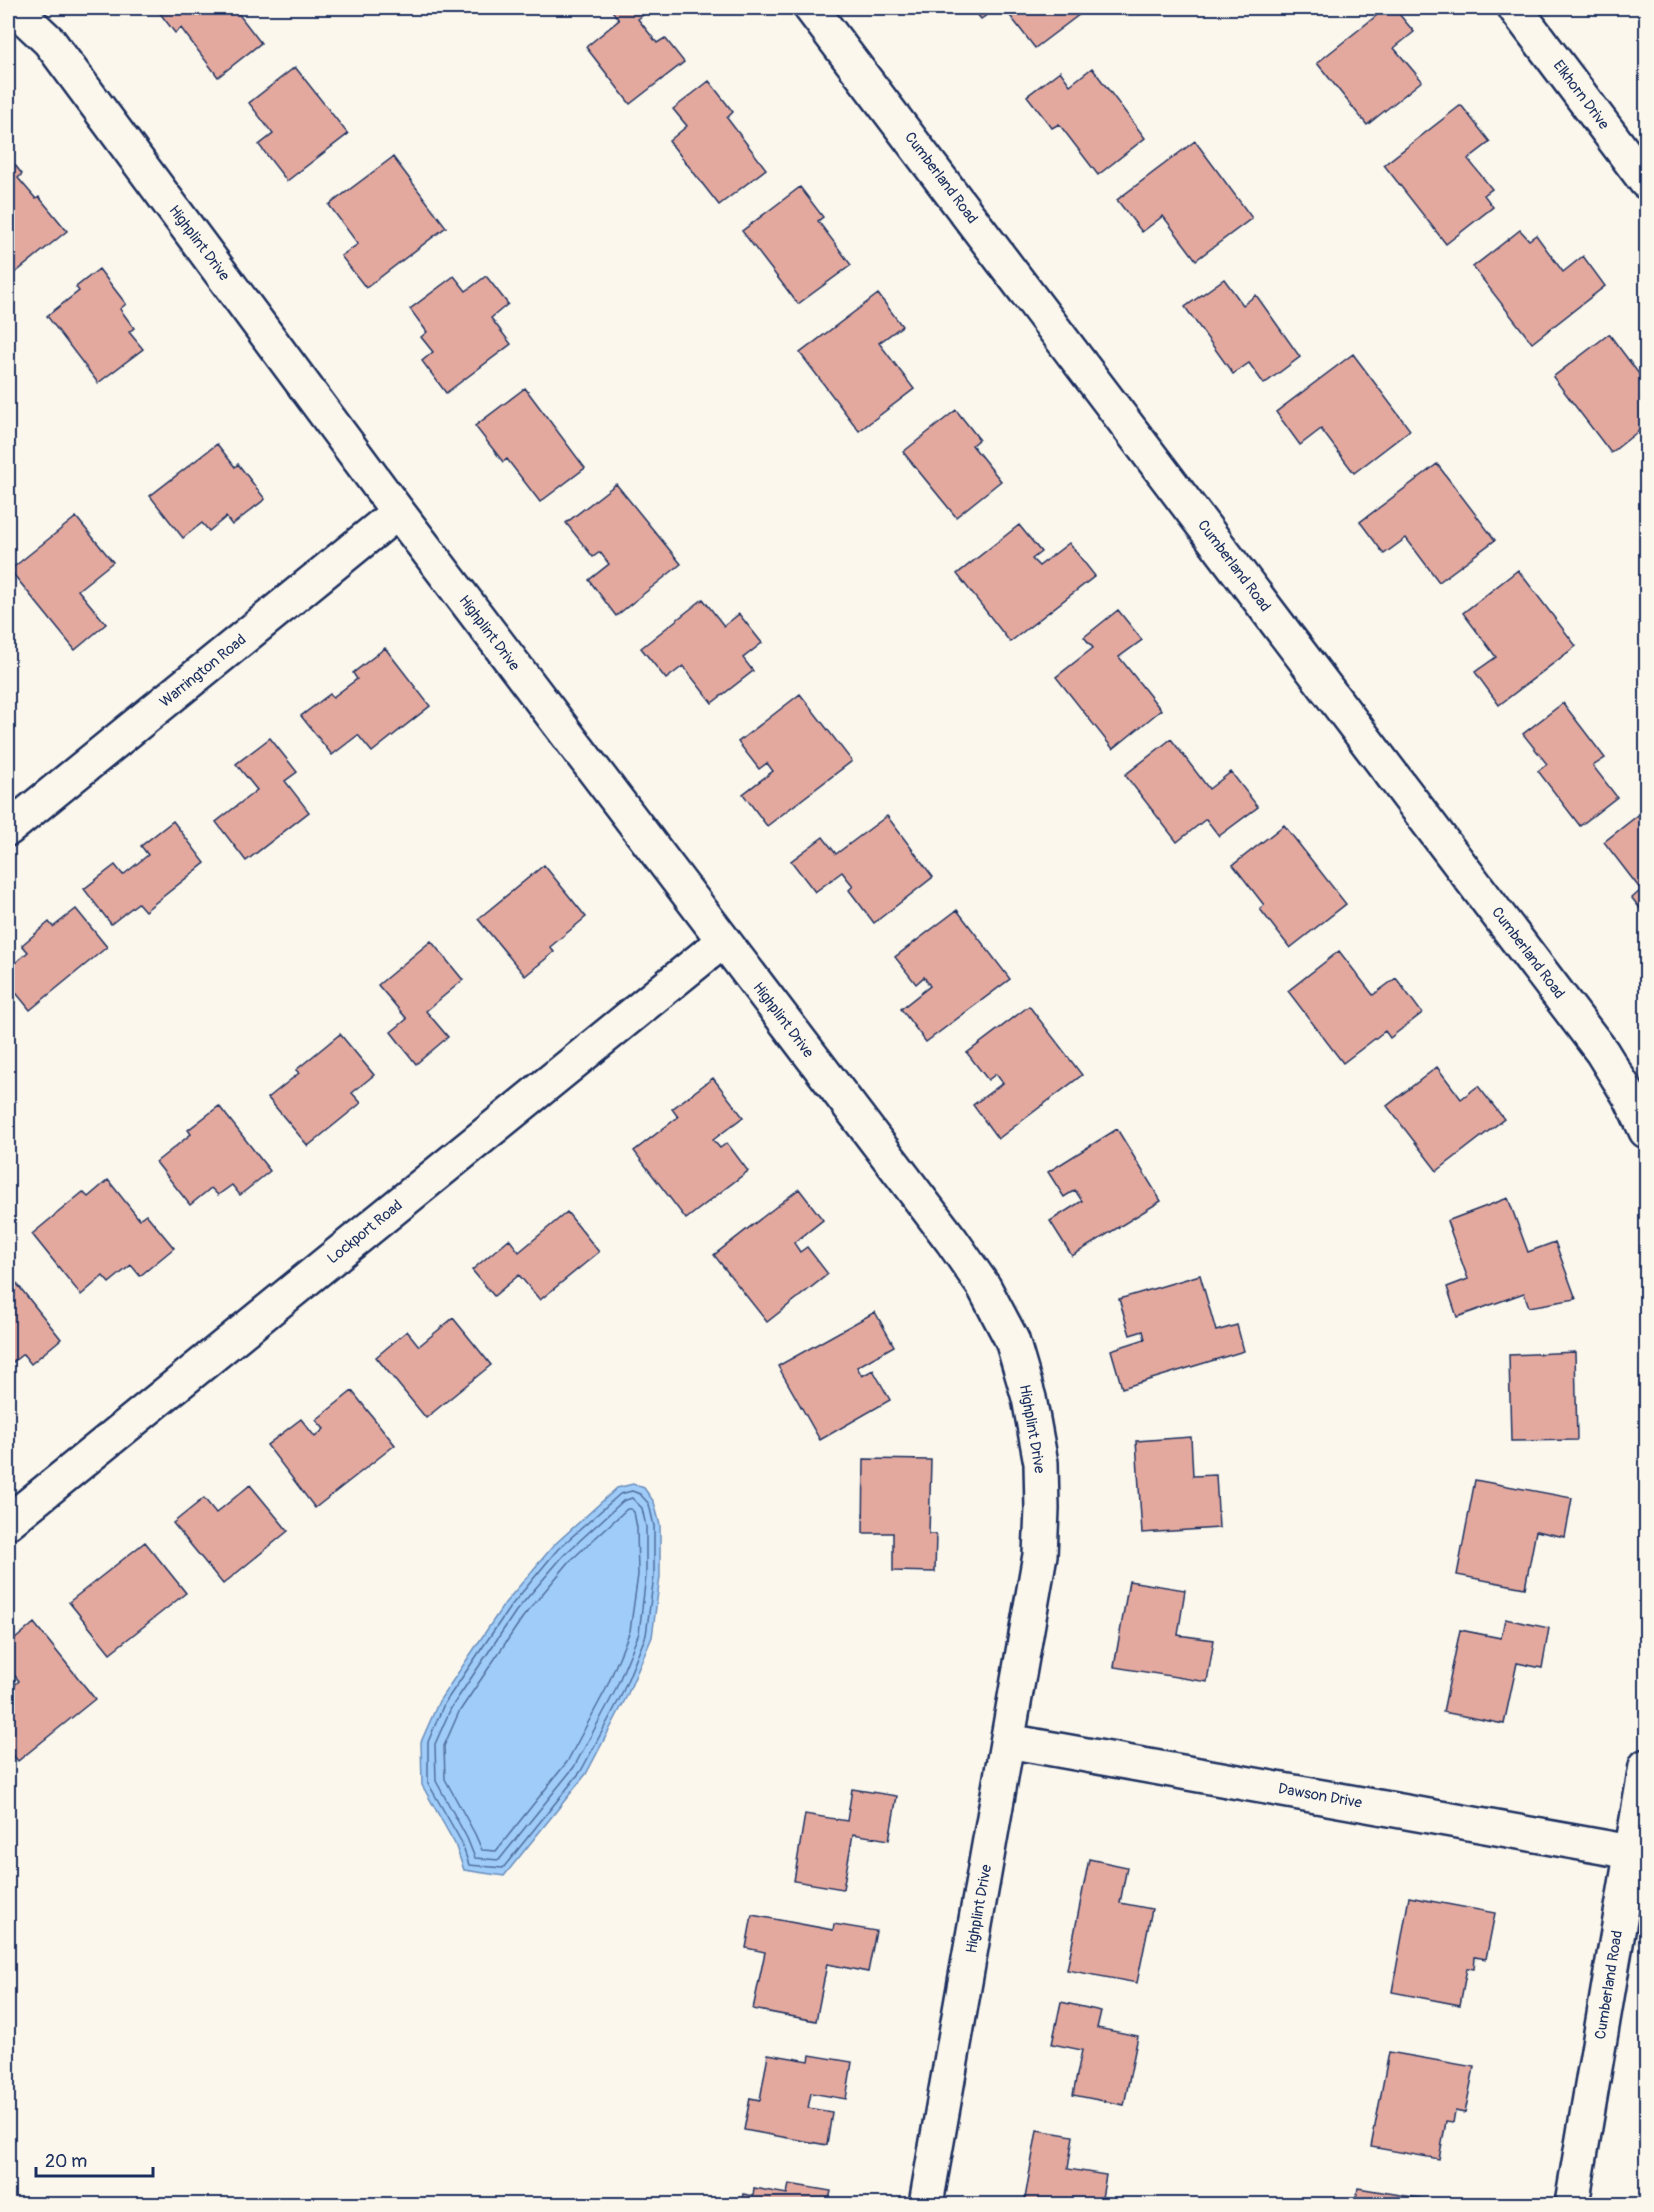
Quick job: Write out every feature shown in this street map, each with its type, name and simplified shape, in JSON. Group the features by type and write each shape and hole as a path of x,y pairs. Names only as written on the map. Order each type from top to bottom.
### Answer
{"street":[{"name":"Highplint Drive","path":"14,8 49,41 398,512 952,1241 984,1287 1012,1340 1029,1398 1041,1463 1042,1509 1038,1565 926,2205"},
{"name":"Cumberland Road","path":"811,8 1602,1052 1631,1099 1647,1131"},
{"name":"Elkhorn Drive","path":"1515,8 1647,182"},
{"name":"Warrington Road","path":"8,829 398,512"},
{"name":"Lockport Road","path":"8,1522 723,941"},
{"name":"Dawson Drive","path":"1008,1741 1631,1852"},
{"name":"Cumberland Road","path":"1572,2205 1647,1766"}],"water":[{"path":"633,1484 644,1488 654,1502 660,1525 660,1577 652,1637 626,1698 586,1774 504,1876 464,1870 455,1844 422,1785 421,1742 439,1701 505,1603 554,1545 617,1488"}],"building":[{"path":"156,8 234,8 261,43 218,77 181,28 175,33"},
{"path":"610,8 652,8 638,19 657,43 665,38 684,62 630,104 586,47 619,20"},
{"path":"972,8 997,8 981,19"},
{"path":"1004,8 1088,8 1035,48"},
{"path":"1386,8 1394,8 1414,32 1394,48 1422,81 1367,125 1317,63"},
{"path":"295,67 348,134 287,181 259,145 273,134 249,103"},
{"path":"1092,68 1145,138 1098,175 1059,124 1052,128 1027,96 1060,71 1070,85"},
{"path":"709,81 733,112 727,118 766,169 719,205 669,141 687,126 673,109"},
{"path":"1461,105 1490,142 1468,159 1492,189 1484,195 1493,207 1446,244 1384,165"},
{"path":"1195,141 1252,218 1196,260 1163,216 1142,232 1117,200"},
{"path":"8,156 22,174 18,178 36,199 39,197 67,231 10,277 8,273"},
{"path":"393,157 446,227 366,288 341,256 358,244 329,205"},
{"path":"800,187 823,217 818,221 851,265 798,304 742,231"},
{"path":"1520,230 1529,240 1536,235 1563,272 1583,256 1605,286 1532,343 1473,267"},
{"path":"99,269 126,304 120,309 134,328 129,332 143,349 98,383 47,316 79,291 76,287"},
{"path":"454,276 466,291 486,276 508,304 491,318 511,344 446,393 422,361 433,352 421,337 427,332 410,309"},
{"path":"1224,279 1243,305 1256,295 1300,357 1264,384 1249,363 1233,374 1185,307"},
{"path":"878,294 902,326 879,343 914,389 859,431 800,353"},
{"path":"1609,334 1642,378 1646,375 1646,425 1611,453 1553,377"},
{"path":"1353,354 1410,430 1354,473 1321,429 1300,445 1276,412"},
{"path":"525,388 585,468 540,502 507,459 503,462 475,426"},
{"path":"956,410 979,439 972,445 1001,481 956,517 903,452"},
{"path":"217,444 235,467 238,464 265,499 232,525 226,517 209,531 202,523 183,538 150,496"},
{"path":"1437,464 1495,540 1439,582 1406,538 1384,554 1360,522"},
{"path":"616,484 681,564 616,616 589,580 609,564 600,552 593,557 566,523"},
{"path":"76,517 113,562 78,590 106,624 75,650 10,570"},
{"path":"1019,525 1041,552 1032,559 1039,566 1069,543 1095,576 1010,642 957,574"},
{"path":"1518,570 1576,646 1499,705 1475,672 1496,657 1463,613"},
{"path":"703,599 724,626 739,614 762,643 743,658 753,671 712,703 683,666 666,679 641,648"},
{"path":"1118,610 1142,640 1119,657 1161,710 1113,749 1056,677 1093,648 1084,637"},
{"path":"385,648 430,706 372,752 358,735 332,755 301,716 330,694 333,697 357,679 353,673"},
{"path":"800,694 852,761 767,826 743,794 773,771 767,763 759,769 738,742"},
{"path":"1563,703 1605,758 1593,766 1617,797 1580,826 1538,771 1547,764 1523,734"},
{"path":"270,738 297,772 285,781 309,812 246,861 216,822 257,790 236,764"},
{"path":"1171,739 1209,789 1231,772 1258,807 1219,836 1206,819 1177,842 1125,775"},
{"path":"1646,809 1646,916 1632,898 1641,890 1604,842"},
{"path":"887,816 933,877 874,923 849,890 853,886 842,872 815,892 791,861 823,837 836,854"},
{"path":"173,821 205,863 145,911 138,903 111,924 84,889 115,865 123,875 148,855 141,846"},
{"path":"1284,825 1346,904 1290,948 1260,909 1264,905 1233,865"},
{"path":"544,865 586,917 550,947 554,952 525,976 478,919"},
{"path":"76,909 107,947 30,1010 8,983 8,969 28,952 22,945 49,922 53,927"},
{"path":"957,910 1010,979 926,1042 901,1009 930,986 924,977 916,984 895,957"},
{"path":"431,941 463,980 426,1011 448,1037 416,1064 391,1032 407,1019 378,985"},
{"path":"1339,951 1373,995 1396,978 1422,1013 1390,1038 1385,1031 1343,1063 1288,991"},
{"path":"1029,1006 1082,1075 998,1139 973,1105 1003,1083 996,1074 988,1080 967,1053"},
{"path":"340,1034 374,1075 352,1093 361,1103 308,1146 268,1098 299,1073 296,1070"},
{"path":"1437,1067 1461,1099 1478,1086 1504,1119 1437,1171 1387,1106"},
{"path":"713,1078 743,1117 713,1140 720,1148 727,1143 748,1171 686,1219 634,1151 678,1117 672,1109"},
{"path":"219,1106 270,1171 240,1195 232,1185 218,1195 211,1188 190,1205 156,1162 191,1134 188,1130"},
{"path":"1117,1129 1161,1201 1072,1256 1050,1221 1082,1201 1075,1190 1064,1197 1048,1172"},
{"path":"108,1180 139,1219 146,1214 174,1248 140,1276 131,1265 109,1283 103,1276 81,1295 32,1234 83,1192 88,1197"},
{"path":"799,1189 823,1220 794,1243 800,1252 807,1247 828,1274 767,1322 714,1255"},
{"path":"1508,1198 1528,1252 1555,1242 1576,1299 1529,1307 1524,1293 1457,1317 1447,1287 1468,1279 1447,1221"},
{"path":"567,1212 599,1252 540,1300 519,1275 494,1296 472,1270 509,1239 519,1252"},
{"path":"10,1275 61,1339 31,1364 23,1354 9,1365 8,1363 8,1277"},
{"path":"1200,1275 1216,1331 1237,1325 1244,1351 1122,1388 1111,1350 1145,1339 1143,1331 1130,1335 1119,1299"},
{"path":"875,1312 894,1346 857,1367 862,1376 873,1370 890,1400 820,1440 778,1366"},
{"path":"453,1318 491,1365 426,1418 376,1357 407,1331 419,1346"},
{"path":"1575,1352 1577,1440 1511,1441 1509,1355"},
{"path":"352,1391 395,1445 315,1508 267,1445 301,1419 315,1437 324,1429 316,1420"},
{"path":"1191,1437 1193,1476 1216,1475 1219,1528 1142,1533 1136,1441"},
{"path":"864,1459 931,1460 929,1534 936,1534 935,1572 893,1571 893,1533 863,1533"},
{"path":"1475,1480 1572,1498 1565,1537 1536,1531 1525,1588 1457,1575"},
{"path":"250,1485 288,1531 223,1584 173,1523 204,1498 216,1513"},
{"path":"145,1542 186,1593 110,1653 69,1602"},
{"path":"1129,1581 1185,1590 1178,1635 1214,1640 1207,1682 1114,1667"},
{"path":"1505,1619 1549,1628 1542,1668 1517,1663 1504,1724 1443,1712 1460,1630 1501,1638"},
{"path":"34,1623 95,1699 18,1761 8,1749 8,1691 19,1681 8,1667 8,1645"},
{"path":"852,1789 897,1796 889,1840 853,1834 843,1889 794,1881 805,1814 847,1821"},
{"path":"1089,1859 1127,1867 1120,1903 1152,1909 1137,1983 1067,1970"},
{"path":"1409,1897 1495,1913 1486,1959 1475,1957 1474,1969 1467,1968 1460,2005 1392,1992"},
{"path":"752,1915 833,1930 834,1924 876,1931 868,1972 827,1964 816,2021 753,2009 765,1952 746,1948"},
{"path":"1061,2002 1101,2011 1097,2028 1138,2036 1124,2105 1073,2095 1082,2050 1052,2044"},
{"path":"1389,2052 1474,2067 1465,2113 1455,2111 1453,2123 1446,2122 1439,2159 1371,2147"},
{"path":"768,2054 809,2061 810,2055 852,2062 846,2099 811,2093 808,2108 832,2112 827,2145 744,2130 750,2098 760,2100"},
{"path":"1037,2130 1073,2136 1068,2169 1106,2175 1101,2204 1024,2204"},
{"path":"789,2184 831,2191 828,2204 741,2204 743,2194 753,2196 754,2188 787,2194"},
{"path":"1358,2188 1449,2203 1355,2204"}]}
